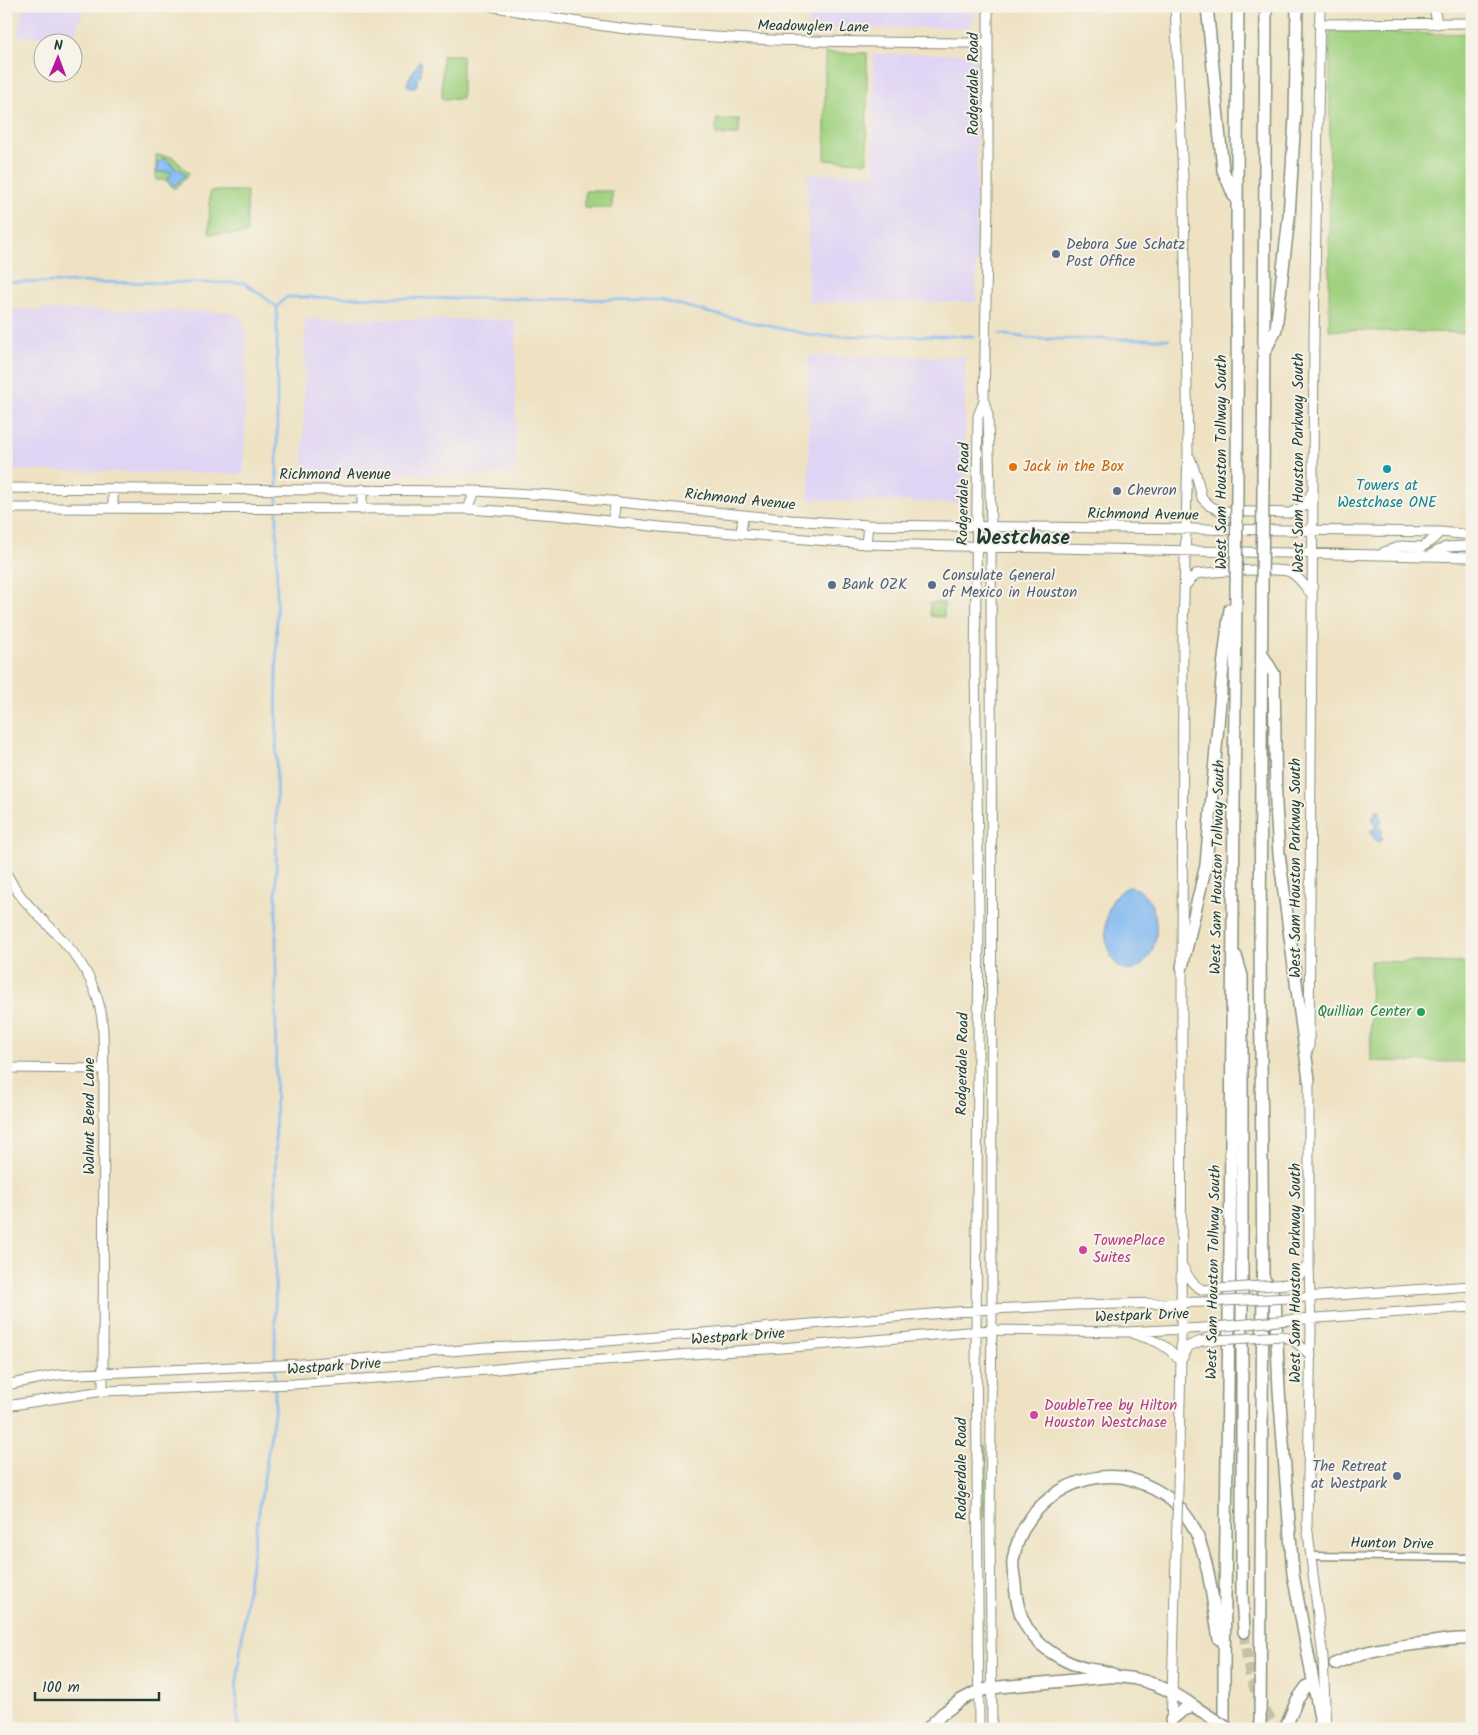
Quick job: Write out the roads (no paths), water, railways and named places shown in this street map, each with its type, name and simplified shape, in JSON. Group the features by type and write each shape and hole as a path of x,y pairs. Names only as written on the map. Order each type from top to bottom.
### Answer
{"highway":[{"path":"1207,6 1223,170 1237,202"},
{"name":"West Sam Houston Tollway South","path":"1224,1729 1233,945 1234,590 1237,489 1238,6"},
{"path":"1260,1729 1263,1276 1260,948 1266,6"},
{"path":"1264,354 1276,329 1290,217 1295,118 1297,6"},
{"path":"1182,967 1206,865 1223,668 1234,590"},
{"path":"1262,653 1274,674 1279,854 1309,1080"},
{"path":"1233,945 1242,976 1242,1594 1244,1632"},
{"path":"1263,1276 1275,1296 1279,1390 1293,1574 1322,1729"},
{"path":"1116,1676 1110,1672 1089,1669 1074,1664 1052,1652 1033,1636 1024,1622 1016,1597 1013,1562 1020,1535 1034,1512 1050,1497 1084,1480 1102,1477 1124,1477 1144,1484 1163,1494 1182,1510 1197,1534 1206,1565 1224,1667"},
{"path":"1335,1664 1368,1650 1456,1639 1472,1639"},
{"path":"927,1729 942,1714 961,1700 978,1691 990,1688 1116,1676 1151,1682 1171,1692 1229,1729"},
{"path":"1285,1729 1297,1700 1307,1686"},
{"path":"1171,1724 1191,1705"}],"main road":[{"name":"Meadowglen Lane","path":"491,6 606,27 673,34 818,42 987,43"},
{"name":"Rodgerdale Road","path":"988,6 988,168 984,401 988,415 991,527 990,1155 992,1309 990,1688 992,1729"},
{"path":"1171,1724 1181,1361 1184,587 1188,453 1184,200 1175,6"},
{"name":"West Sam Houston Parkway South","path":"1320,6 1312,595 1308,1264 1311,1297 1311,1356 1308,1524 1324,1657 1326,1729"},
{"path":"1434,6 1437,24"},
{"path":"1319,24 1472,23"},
{"name":"Rodgerdale Road","path":"979,1729 976,1560 978,808 975,666 978,416 984,401"},
{"path":"1188,453 1202,498 1210,506 1221,511 1290,513 1305,506 1313,490"},
{"name":"Richmond Avenue","path":"6,488 257,488 475,491 552,495 868,526 1186,528 1472,534"},
{"path":"113,488 113,508"},
{"path":"362,489 362,510"},
{"path":"468,509 475,491"},
{"path":"614,522 616,501"},
{"path":"6,508 468,509 556,515 740,534 866,544 1472,557"},
{"path":"740,534 743,515"},
{"path":"866,544 868,526"},
{"path":"1378,554 1402,546 1422,547 1440,532"},
{"path":"1429,555 1446,547 1472,544"},
{"path":"1184,587 1196,574 1252,570 1288,571 1298,577 1312,595"},
{"path":"975,666 991,671"},
{"path":"978,808 991,808"},
{"name":"Walnut Bend Lane","path":"6,872 11,882 35,913 66,943 84,966 98,1001 102,1019 104,1069 103,1391"},
{"path":"978,912 991,912"},
{"path":"977,1039 991,1039"},
{"path":"6,1068 104,1069"},
{"path":"976,1155 990,1155"},
{"path":"1181,1264 1192,1284 1196,1288 1204,1290 1287,1284 1303,1274 1308,1264"},
{"name":"Westpark Drive","path":"6,1385 57,1375 300,1364 485,1348 558,1345 976,1310 1311,1297 1472,1286"},
{"name":"Westpark Drive","path":"6,1406 103,1391 294,1384 782,1348 976,1331 1126,1332 1204,1328 1472,1307"},
{"path":"1126,1332 1161,1343 1168,1347 1181,1361"},
{"path":"1181,1361 1189,1346 1201,1341 1282,1336 1290,1338 1299,1344 1311,1356"},
{"path":"976,1560 990,1561"}],"street":[{"name":"Hunton Drive","path":"1311,1556 1472,1558"}],"water":[{"path":"419,61 421,62 421,75 417,79 417,85 410,87 407,85 410,76"},
{"path":"162,159 167,159 176,170 178,168 186,175 174,186 167,179 172,173 170,171 157,172 158,162 161,162"},
{"path":"1375,811 1380,811 1380,817 1382,817 1380,822 1381,830 1383,830 1380,836 1383,837 1382,840 1377,842 1372,837 1374,833 1371,833 1371,830 1375,830 1373,817 1375,817"},
{"path":"1131,887 1142,893 1150,903 1155,916 1156,930 1154,944 1149,957 1141,966 1129,971 1119,966 1111,956 1107,943 1106,929 1107,914 1112,901 1120,892"}],"waterway":[{"path":"6,282 244,283 277,307"},
{"path":"277,505 277,307 286,297 662,300 710,313 815,336 974,336"},
{"path":"1000,334 1035,339 1169,339"},
{"path":"275,1363 277,511"},
{"path":"239,1729 236,1691 249,1577 275,1406 275,1368"}],"tunnel":[{"path":"1244,1632 1250,1675 1260,1703 1276,1729"}],"place":[{"name":"Debora Sue Schatz Post Office","path":"1056,254"},
{"name":"Jack in the Box","path":"1013,467"},
{"name":"Towers at Westchase ONE","path":"1387,469"},
{"name":"Chevron","path":"1117,491"},
{"name":"Bank OZK","path":"832,585"},
{"name":"Consulate General of Mexico in Houston","path":"932,585"},
{"name":"Quillian Center","path":"1421,1012"},
{"name":"TownePlace Suites","path":"1083,1250"},
{"name":"DoubleTree by Hilton Houston Westchase","path":"1034,1415"},
{"name":"The Retreat at Westpark","path":"1397,1476"}],"district":[{"name":"Westchase","path":"1023,539"}]}
